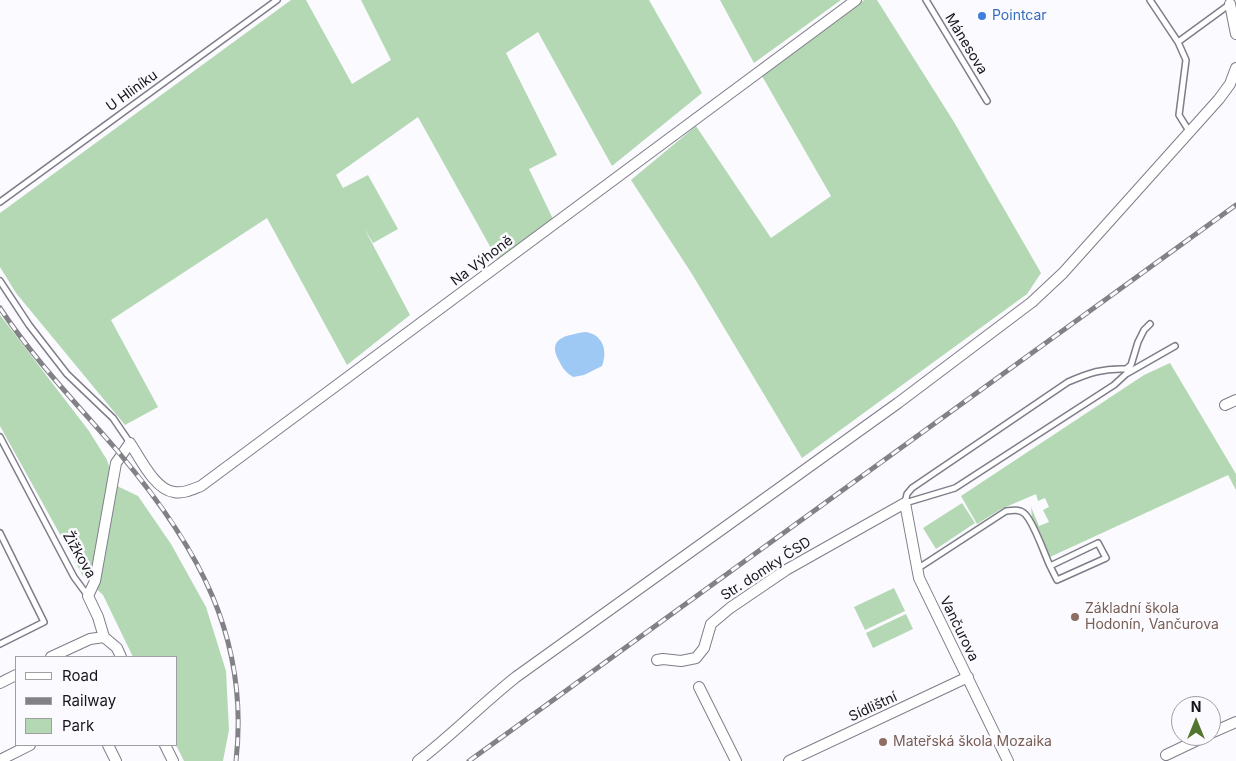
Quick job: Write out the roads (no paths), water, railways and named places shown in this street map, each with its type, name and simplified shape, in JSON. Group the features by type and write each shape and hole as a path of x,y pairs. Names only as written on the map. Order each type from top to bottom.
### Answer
{"street":[{"name":"Na Výhoně","path":"130,443 156,482 164,489 174,492 187,492 202,486 856,0"},
{"path":"1231,1 1236,34"},
{"path":"418,761 516,677 898,403 1032,302 1063,273 1219,99 1230,84 1236,68"},
{"path":"1225,405 1236,400"},
{"path":"88,596 95,581 116,464 130,443"},
{"name":"Vančurova","path":"905,503 919,578 1008,761"},
{"name":"Str. domky ČSD","path":"657,660 681,661 696,658 704,648 711,624 720,616 786,570 905,503"},
{"name":"Žižkova","path":"88,596 98,617 104,637"},
{"path":"57,656 90,639 104,637 116,648 120,656"},
{"path":"0,683 15,676"},
{"name":"Sídlištní","path":"789,761 968,678"},
{"path":"699,687 736,761"},
{"path":"1221,729 1236,722"},
{"path":"0,760 28,746"},
{"path":"108,746 116,761"},
{"path":"166,746 173,761"},
{"path":"1166,755 1185,746"}],"lane":[{"name":"U Hliníku","path":"0,202 277,0"},
{"name":"Mánesova","path":"926,0 987,101"},
{"path":"1150,0 1178,42 1186,60 1179,115 1189,132"},
{"path":"1178,42 1231,1"},
{"path":"0,281 29,325 67,374 113,418 130,443"},
{"path":"1150,324 1144,330 1131,365 1126,372 1114,385 955,488 905,503 907,494 912,488 1068,382 1090,372 1116,368 1126,372 1175,346"},
{"name":"Žižkova","path":"0,437 74,577 88,596"},
{"path":"916,569 1006,511 1015,510 1024,513 1029,520 1050,566 1057,580 1106,558 1098,543 1050,566"},
{"path":"0,533 44,622 0,644"}],"water":[{"path":"585,332 591,333 600,340 604,349 604,360 602,366 584,375 573,377 566,371 558,359 555,346 561,338"}],"railway":[{"path":"469,761 1236,205"},
{"path":"0,308 43,365 148,489 173,523 194,559 212,596 226,634 235,674 238,716 236,761"}],"place":[{"name":"Pointcar","path":"982,16"},
{"name":"Základní škola Hodonín, Vančurova","path":"1075,617"},
{"name":"Mateřská škola Mozaika","path":"883,742"}]}
